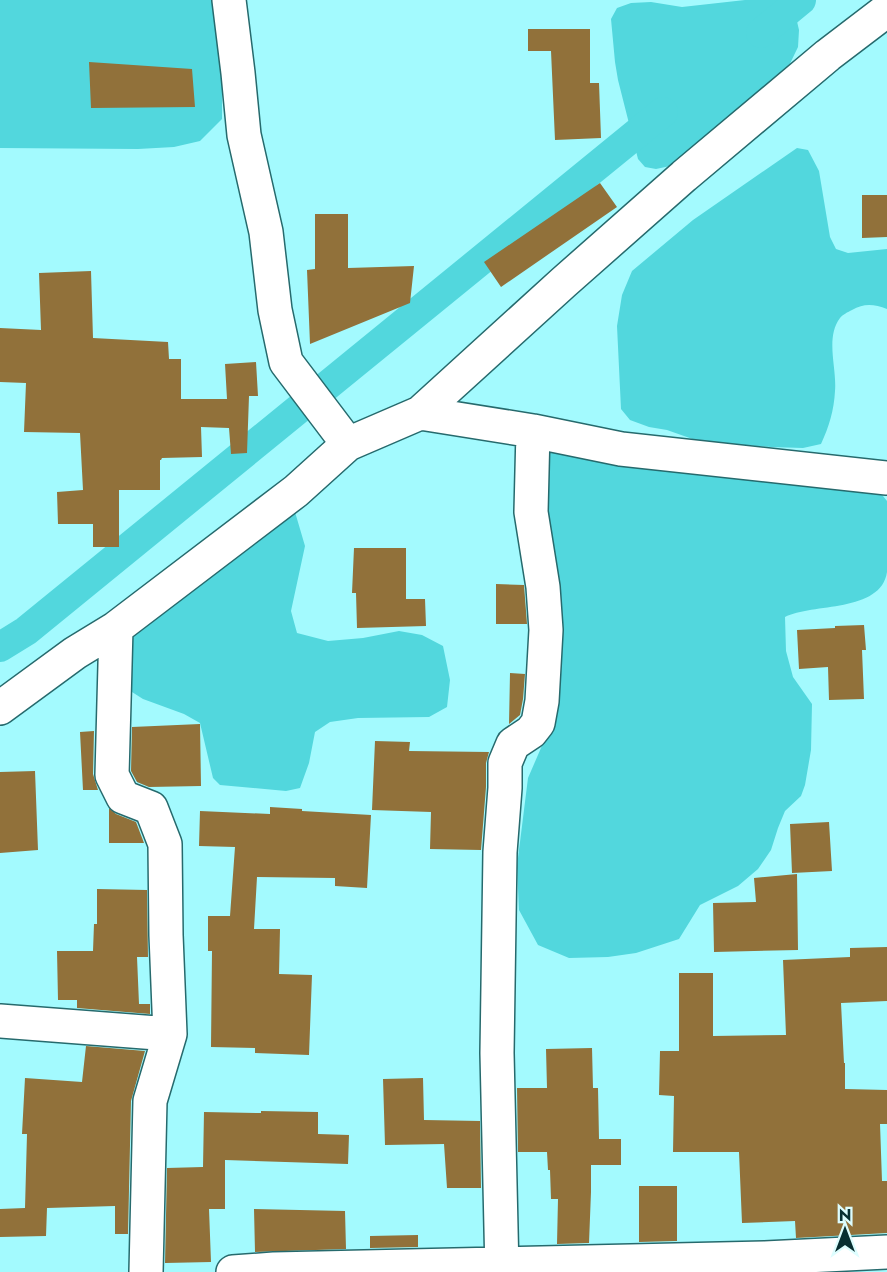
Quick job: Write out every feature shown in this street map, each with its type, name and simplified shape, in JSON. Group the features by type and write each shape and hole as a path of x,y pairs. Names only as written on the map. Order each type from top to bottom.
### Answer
{"street":[{"path":"229,0 244,135 266,232 275,310 286,362 342,436"},
{"path":"420,413 684,176 828,55 887,10"},
{"path":"0,708 75,653 116,628 296,490 342,436 420,413 533,431 621,449 887,478"},
{"path":"501,1268 497,1053 500,852 505,763 513,744 531,732 538,723 542,701 546,630 543,586 531,512 533,431"},
{"path":"116,628 112,775 123,797 151,808 165,844 170,1034 150,1101 146,1272"},
{"path":"0,1021 170,1034"},
{"path":"233,1272 274,1269 501,1268 887,1252"}],"water":[{"path":"0,0 216,0 222,68 222,119 200,141 174,147 0,148"},
{"path":"745,0 792,0 799,30 798,47 785,74 684,158 670,166 656,169 645,167 638,159 618,80 611,19 617,8 631,3 651,2 682,7"},
{"path":"797,148 808,150 819,171 830,237 836,249 848,253 887,249 887,309 873,305 861,306 842,316 836,326 832,344 834,398 831,418 821,444 803,448 701,442 630,420 621,409 617,326 622,295 632,271 693,220"},
{"path":"550,448 879,491 887,501 887,572 882,585 859,601 785,617 786,651 793,677 812,704 811,750 801,796 785,811 771,850 758,869 738,886 700,905 679,939 636,953 608,957 569,958 538,945 519,910 517,866 528,778 557,711 547,511"},
{"path":"295,512 305,546 291,611 297,633 328,641 363,638 399,631 422,635 443,646 450,680 447,707 429,717 358,718 330,722 315,732 309,763 300,788 286,791 220,785 213,778 200,723 184,714 143,699 132,692 126,678 130,641 137,625"}],"building":[{"path":"528,29 590,29 590,83 599,83 601,138 555,140 551,51 528,51"},
{"path":"89,62 192,69 195,107 91,108"},
{"path":"600,183 617,207 501,287 484,262"},
{"path":"862,195 887,195 887,237 862,238"},
{"path":"315,214 348,214 348,268 414,266 410,303 310,344 307,270 315,269"},
{"path":"91,271 93,338 168,342 169,359 181,359 181,399 227,399 225,364 256,362 258,396 249,396 247,453 231,454 229,428 201,427 202,457 162,458 160,460 160,490 119,490 119,547 93,547 93,524 58,524 57,492 83,490 80,433 24,432 26,383 0,382 0,328 41,330 39,273"},
{"path":"354,548 406,548 406,599 425,599 426,626 357,628 356,593 352,593"},
{"path":"496,584 524,585 527,624 496,624"},
{"path":"864,625 866,650 862,650 864,699 829,700 828,667 799,669 797,630"},
{"path":"510,673 525,674 520,715 509,724"},
{"path":"200,724 201,786 149,787 137,782 131,771 132,727"},
{"path":"94,731 93,774 98,790 83,790 80,732"},
{"path":"375,741 410,742 409,751 489,752 486,763 481,850 430,849 431,812 372,810"},
{"path":"35,771 38,850 0,853 0,772"},
{"path":"270,807 371,815 367,888 335,886 335,878 257,877 254,929 280,929 279,974 312,975 309,1055 255,1053 255,1048 211,1047 212,951 208,951 208,916 230,916 235,847 199,846 200,811 270,814"},
{"path":"109,808 116,814 136,822 144,843 109,843"},
{"path":"829,822 832,871 792,873 790,824"},
{"path":"797,874 798,950 714,952 713,903 756,902 754,878"},
{"path":"97,889 147,890 148,957 137,957 139,1004 150,1004 150,1014 77,1008 77,1000 58,1000 57,951 93,951 94,924 97,924"},
{"path":"887,947 887,1001 841,1003 845,1089 887,1090 887,1124 880,1124 882,1181 887,1181 887,1233 796,1238 795,1221 742,1223 739,1152 673,1152 674,1096 659,1095 660,1051 679,1051 679,973 713,973 713,1036 786,1035 783,960 850,957 850,948"},
{"path":"86,1046 145,1051 131,1101 128,1234 115,1234 115,1206 47,1208 46,1236 0,1237 0,1209 25,1208 27,1134 22,1134 25,1078 82,1082"},
{"path":"592,1048 593,1088 598,1088 599,1139 621,1139 621,1165 591,1165 589,1243 557,1244 558,1199 551,1199 547,1152 518,1152 517,1088 547,1088 546,1049"},
{"path":"423,1078 424,1120 480,1121 481,1188 447,1188 444,1144 385,1145 383,1079"},
{"path":"261,1111 318,1112 318,1134 349,1135 348,1164 225,1160 225,1209 209,1209 211,1262 165,1263 167,1168 203,1167 204,1112 261,1113"},
{"path":"639,1186 677,1186 677,1241 639,1242"},
{"path":"254,1209 345,1211 346,1249 255,1252"},
{"path":"418,1235 418,1247 370,1248 370,1236"}],"waterway":[{"path":"761,33 801,0"},
{"path":"0,647 26,631 663,112"}]}
